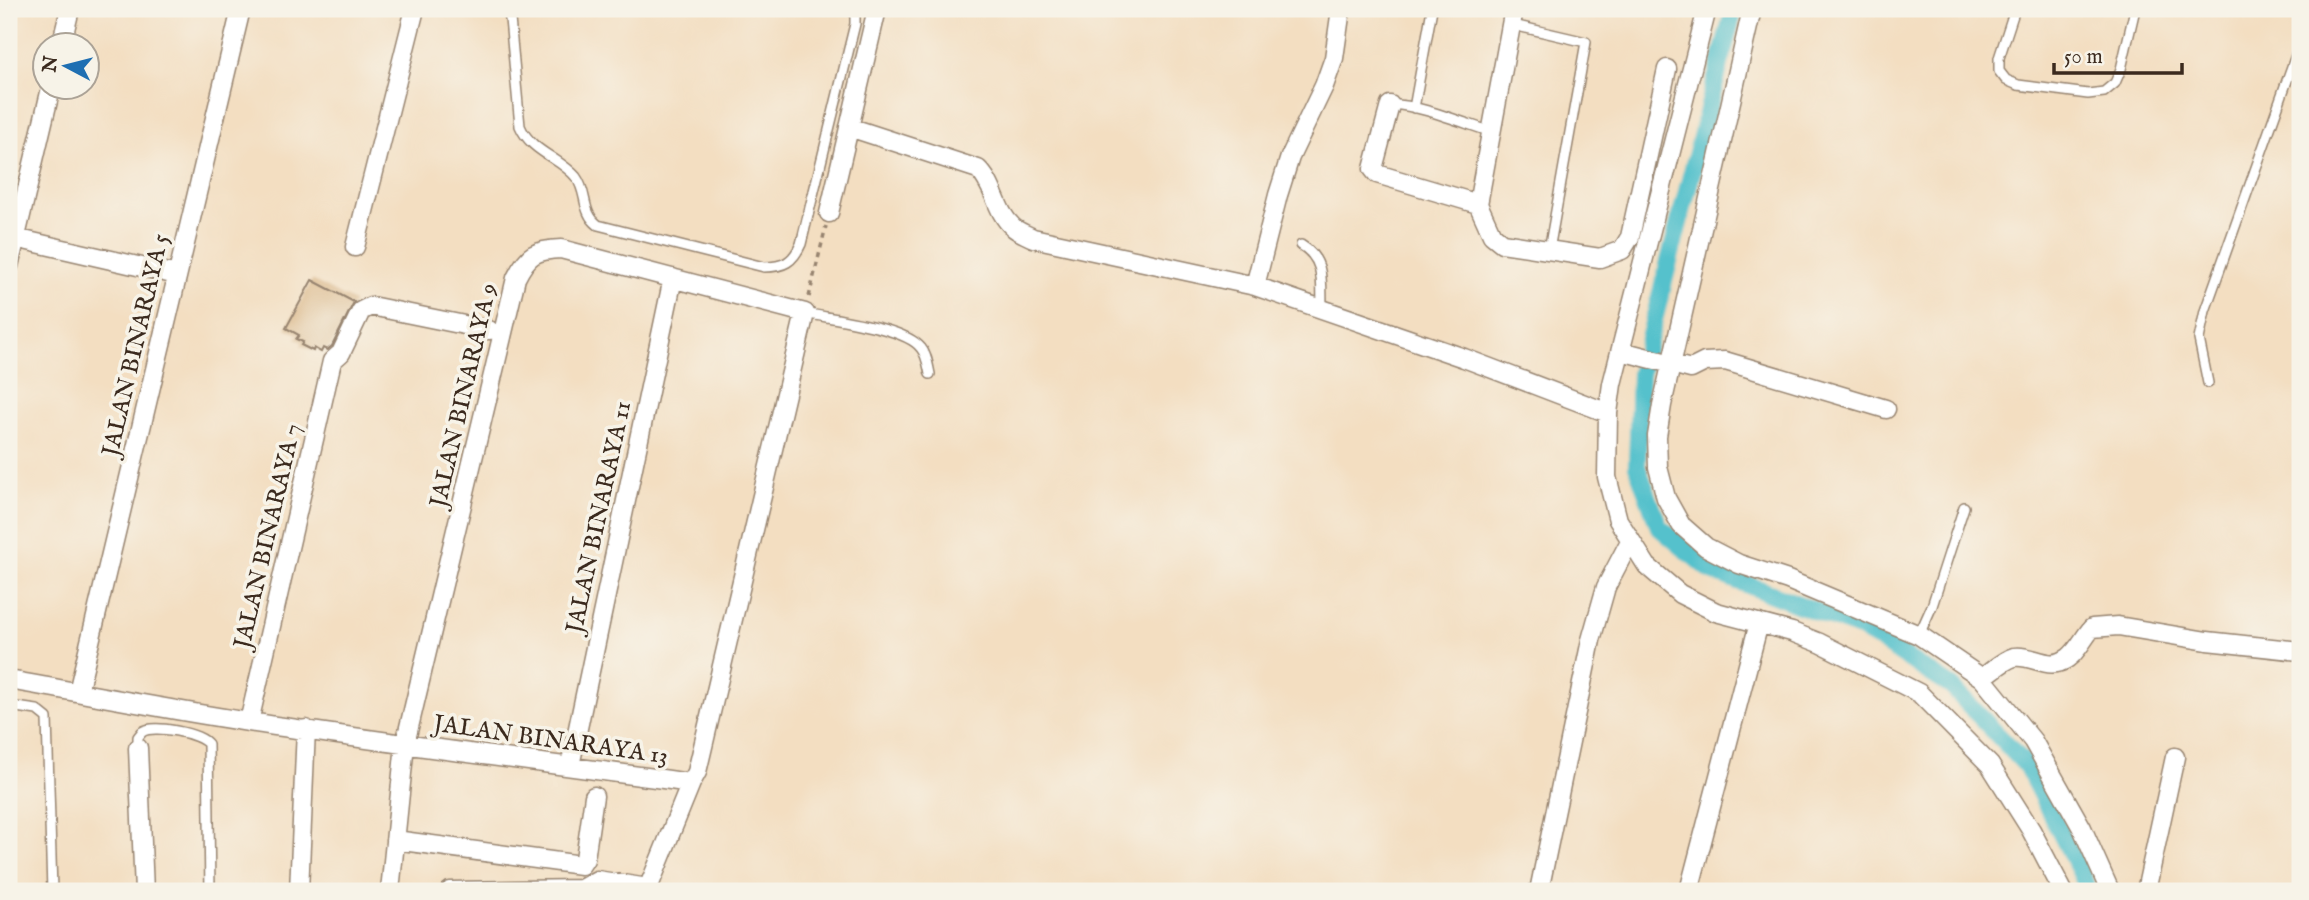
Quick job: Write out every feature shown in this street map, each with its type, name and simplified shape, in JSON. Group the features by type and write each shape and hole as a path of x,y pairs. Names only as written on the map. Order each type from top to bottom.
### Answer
{"street":[{"path":"64,32 70,9"},
{"name":"JALAN BINARAYA 5","path":"78,692 241,9"},
{"path":"355,247 415,9"},
{"path":"829,213 877,9"},
{"path":"1255,286 1290,157 1324,86 1334,58 1341,9"},
{"path":"1707,9 1608,413 1607,477 1618,520 1647,566 1681,594 1716,612 1792,632 1820,643 1919,692 1990,765 2031,830 2063,891"},
{"path":"1752,9 1667,364 1657,436 1658,467 1666,498 1681,525 1706,547 1739,564 1788,580 1919,635 1982,678 2033,741 2082,828 2110,891"},
{"path":"1514,17 1478,204 1492,235 1502,243 1600,258 1622,250 1626,245 1667,69"},
{"path":"9,266 48,102"},
{"path":"1390,105 1373,169 1377,174 1478,204"},
{"path":"849,127 978,169 986,177 1001,213 1013,228 1033,238 1255,286 1465,358 1608,413"},
{"path":"15,238 177,275"},
{"name":"JALAN BINARAYA 9","path":"390,891 405,744 516,278 523,264 534,253 561,249 805,313"},
{"name":"JALAN BINARAYA 11","path":"570,766 673,278"},
{"name":"JALAN BINARAYA 7","path":"249,722 332,361 341,354 361,311 366,306 489,330"},
{"name":"JALAN BINARAYA 13","path":"9,680 249,722 691,783 697,772 805,313"},
{"path":"1625,352 1691,369 1705,362 1725,361 1886,409"},
{"path":"1539,891 1591,640 1606,587 1630,541"},
{"path":"1689,891 1759,623"},
{"path":"1982,678 2009,659 2018,657 2053,664 2066,660 2092,628 2104,626 2300,651"},
{"path":"299,891 306,729"},
{"path":"138,748 144,891"},
{"path":"2146,891 2175,757"},
{"path":"395,840 580,865 597,880 647,890 691,783"},
{"path":"580,865 585,859 594,796"},
{"path":"450,891 581,889 597,880"}],"lane":[{"path":"507,9 520,126 526,138 578,180 583,192 585,211 590,219 598,225 764,267 788,264 802,244 855,24 855,9"},
{"path":"1414,108 1432,9"},
{"path":"2015,9 1999,58 1999,71 2007,80 2018,85 2088,94 2104,92 2115,83 2121,69 2135,9"},
{"path":"1514,17 1586,42 1549,250"},
{"path":"2208,383 2199,339 2206,312 2300,44"},
{"path":"1390,105 1399,104 1492,131"},
{"path":"1301,244 1319,262 1322,309"},
{"path":"805,313 890,331 909,338 920,346 930,374"},
{"path":"1919,635 1933,606 1964,507"},
{"path":"9,706 37,710 47,718 52,891"},
{"path":"138,748 138,737 142,732 153,728 198,736 208,744 210,891"}],"path":[{"path":"805,313 829,213"}],"building":[{"path":"312,280 354,302 332,346 327,350 323,348 321,352 301,345 303,342 296,339 299,335 286,328"}],"waterway":[{"path":"1734,9 1640,374 1637,466 1659,527 1710,570 1862,629 1952,687 2026,765 2088,891"}]}
